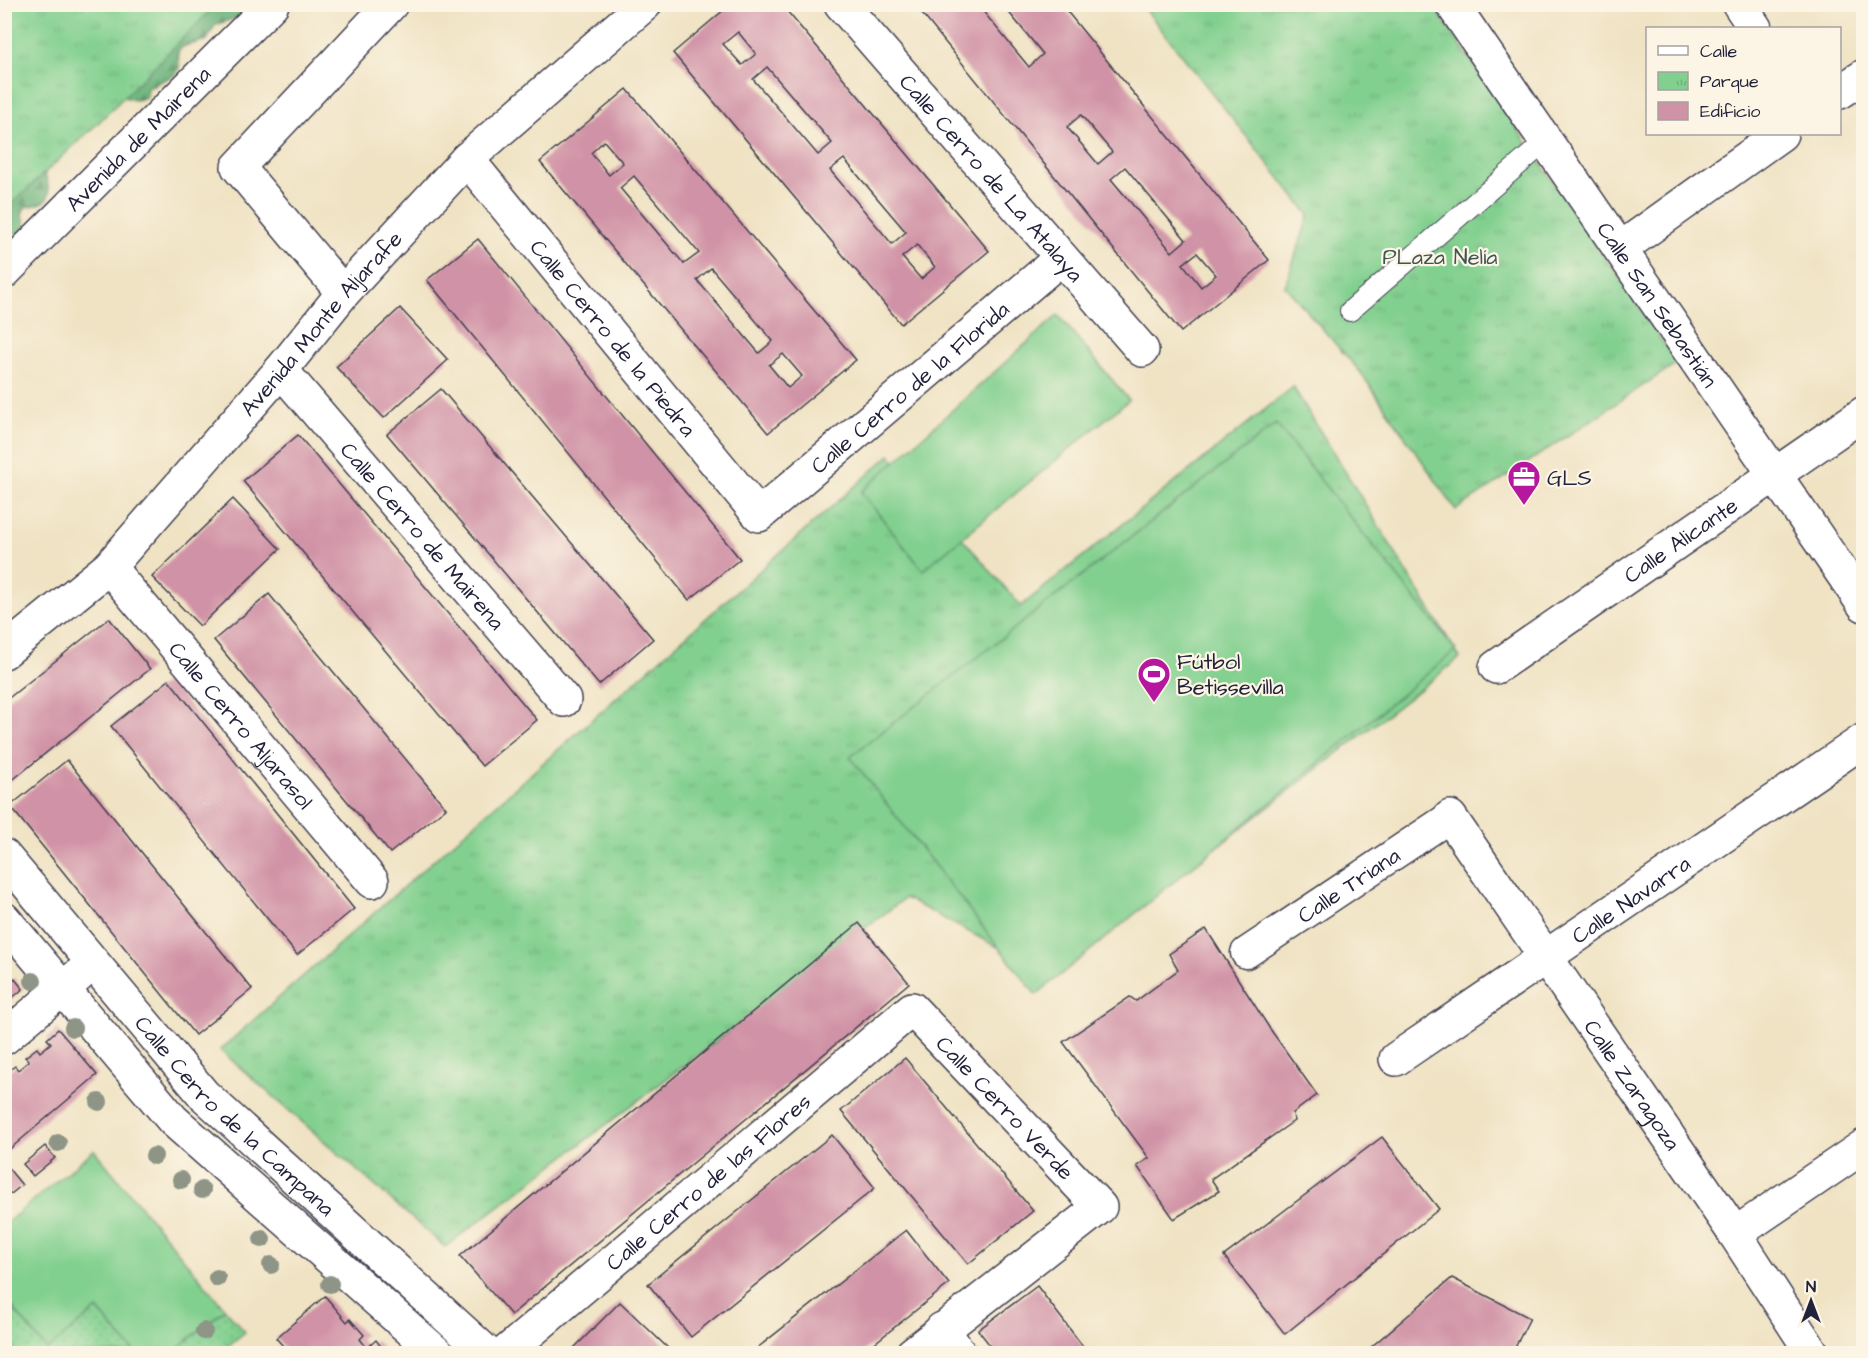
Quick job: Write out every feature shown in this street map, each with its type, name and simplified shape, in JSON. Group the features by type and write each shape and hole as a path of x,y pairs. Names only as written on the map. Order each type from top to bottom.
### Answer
{"street":[{"path":"343,293 238,167 392,4"},
{"name":"Avenida Monte Aljarafe","path":"4,652 109,567 281,370 343,293 467,159 645,4"},
{"name":"Calle Cerro de La Atalaya","path":"841,4 1142,350"},
{"name":"Calle San Sebastián","path":"1452,4 1863,604"},
{"path":"1739,4 1754,27"},
{"name":"Avenida de Mairena","path":"4,272 270,5"},
{"path":"1841,91 1863,76"},
{"path":"1620,249 1780,135"},
{"name":"Calle Cerro de la Piedra","path":"467,159 759,515"},
{"name":"Calle Cerro de la Florida","path":"759,515 1061,258"},
{"name":"Calle Cerro de Mairena","path":"281,370 564,700"},
{"name":"Calle Alicante","path":"1496,667 1863,413"},
{"name":"Calle Cerro Aljarasol","path":"109,567 372,881"},
{"name":"Calle Navarra","path":"1396,1059 1863,740"},
{"name":"Calle Zaragoza","path":"1450,817 1735,1234 1813,1353"},
{"name":"Calle Triana","path":"1246,953 1450,817"},
{"name":"Calle Cerro de la Campana","path":"4,856 204,1095 488,1353"},
{"name":"Calle Cerro de la Campana","path":"4,919 173,1120 438,1353"},
{"path":"4,1038 94,963"},
{"name":"Calle Cerro Verde","path":"912,1009 1100,1207 951,1341"},
{"name":"Calle Cerro de las Flores","path":"504,1353 912,1009"},
{"path":"1735,1234 1863,1146"},
{"path":"912,1353 951,1341"}],"lane":[{"path":"1350,311 1546,141"}],"green space":[{"path":"5,4 216,5 98,123 5,210"},
{"path":"145,5 241,5 242,10 239,17 215,25 207,40 184,46 178,51 179,67 176,74 147,88 147,96 138,100 4,75"},
{"name":"PLaza Nelía","path":"1142,5 1433,5 1677,363 1456,510 1361,373 1285,286 1309,215"},
{"path":"4,162 37,169 45,174 47,182 49,194 47,198 40,204 25,207 22,214 25,222 24,231 18,235 5,229"},
{"path":"1058,315 1129,400 923,570 861,492"},
{"path":"1293,387 1460,658 1052,976 905,898 445,1247 220,1050 890,455 1021,606"},
{"name":"Fútbol Betissevilla","path":"1276,424 1456,650 1036,995 850,757"},
{"path":"94,1150 225,1309 172,1353 135,1353 97,1309 47,1350 5,1298 5,1224"},
{"path":"4,1298 47,1349 97,1309 135,1353 5,1353"},
{"path":"225,1309 245,1332 219,1353 172,1353"}],"building":[{"path":"731,4 781,4 989,251 901,324 673,53","holes":["738,32 756,54 742,65 723,44","767,67 832,143 818,155 753,79","844,159 906,232 892,244 830,170","917,245 935,267 921,279 902,257"]},
{"path":"914,4 977,4 1029,67 1043,54 1002,4 1061,4 1269,260 1181,332","holes":["1081,115 1112,152 1098,164 1067,127","1125,167 1186,240 1172,252 1111,179","1197,253 1216,275 1201,287 1183,264"]},
{"path":"627,89 856,360 768,433 540,162","holes":["604,141 623,163 609,175 591,153","634,176 699,253 684,264 620,188","711,268 773,341 759,353 697,280","783,354 802,376 788,388 769,365"]},
{"path":"478,239 740,559 689,600 427,280"},
{"path":"400,308 448,360 384,418 336,367"},
{"path":"441,389 653,639 599,685 387,434"},
{"path":"298,435 537,720 482,766 243,481"},
{"path":"233,499 280,549 200,626 152,577"},
{"path":"269,594 446,808 390,853 214,640"},
{"path":"109,618 150,669 5,786 5,701"},
{"path":"169,680 354,909 297,955 111,726"},
{"path":"67,760 252,989 195,1035 10,806"},
{"path":"859,923 909,983 511,1315 460,1256"},
{"path":"1206,929 1268,1026 1317,1095 1293,1113 1294,1121 1211,1179 1219,1191 1174,1219 1137,1166 1149,1158 1063,1042 1130,997 1136,1001 1178,970 1169,954"},
{"path":"4,975 10,981 14,978 23,989 4,1005"},
{"path":"58,1029 97,1075 4,1154 4,1082 7,1080 4,1074 15,1066 18,1070 29,1061 25,1057 37,1048 40,1052 51,1043 47,1039"},
{"path":"905,1058 1033,1211 968,1264 841,1111"},
{"path":"832,1135 875,1188 691,1337 648,1284"},
{"path":"1382,1137 1439,1209 1285,1334 1224,1256"},
{"path":"45,1146 55,1158 33,1176 23,1164"},
{"path":"8,1168 22,1185 11,1194 4,1187 4,1170"},
{"path":"906,1230 949,1284 862,1353 751,1353"},
{"path":"1452,1278 1530,1318 1512,1353 1364,1353"},
{"path":"1037,1286 1088,1353 996,1353 978,1330"},
{"path":"325,1296 347,1322 350,1319 364,1335 360,1339 367,1348 376,1340 386,1353 295,1353 292,1351 289,1353 276,1338"},
{"path":"620,1302 673,1353 569,1353"}],"place":[{"name":"GLS","path":"1524,506"},
{"name":"Fútbol Betissevilla","path":"1154,703"}]}
